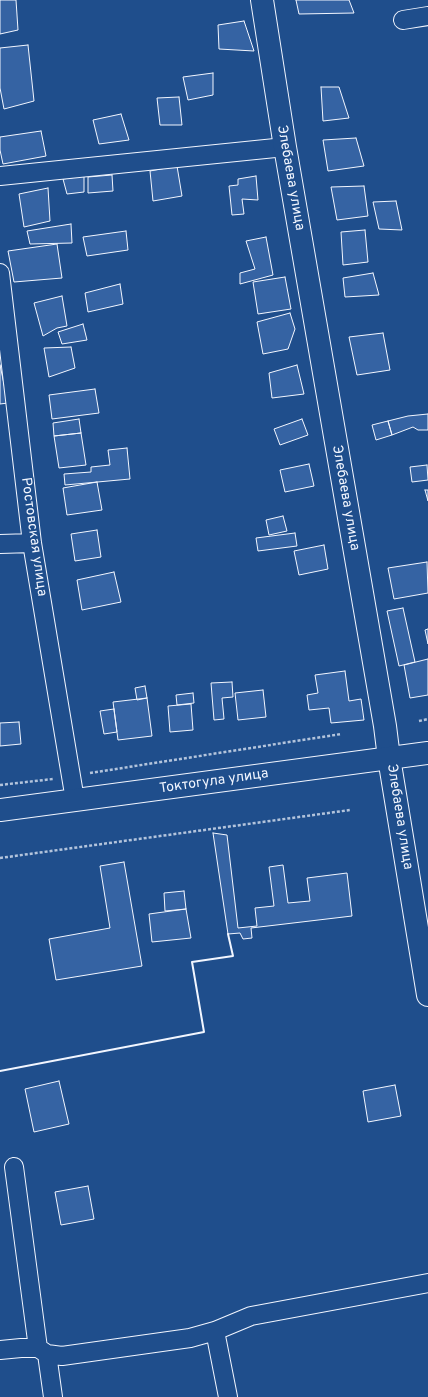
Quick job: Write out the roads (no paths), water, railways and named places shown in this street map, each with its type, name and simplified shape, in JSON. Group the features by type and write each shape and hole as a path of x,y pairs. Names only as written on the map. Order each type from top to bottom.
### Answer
{"main road":[{"name":"Элебаева улица","path":"262,0 285,147 384,719 389,758 428,995"},
{"name":"Токтогула улица","path":"0,810 428,753"}],"street":[{"path":"403,20 428,16"},
{"path":"0,176 285,147"},
{"name":"Ростовская улица","path":"0,273 32,543 76,800"},
{"path":"0,544 32,543"},
{"path":"14,1167 42,1351 53,1397"},
{"path":"0,1350 20,1348 62,1356 190,1338 215,1331 251,1316 428,1283"},
{"path":"215,1331 228,1397"}]}
